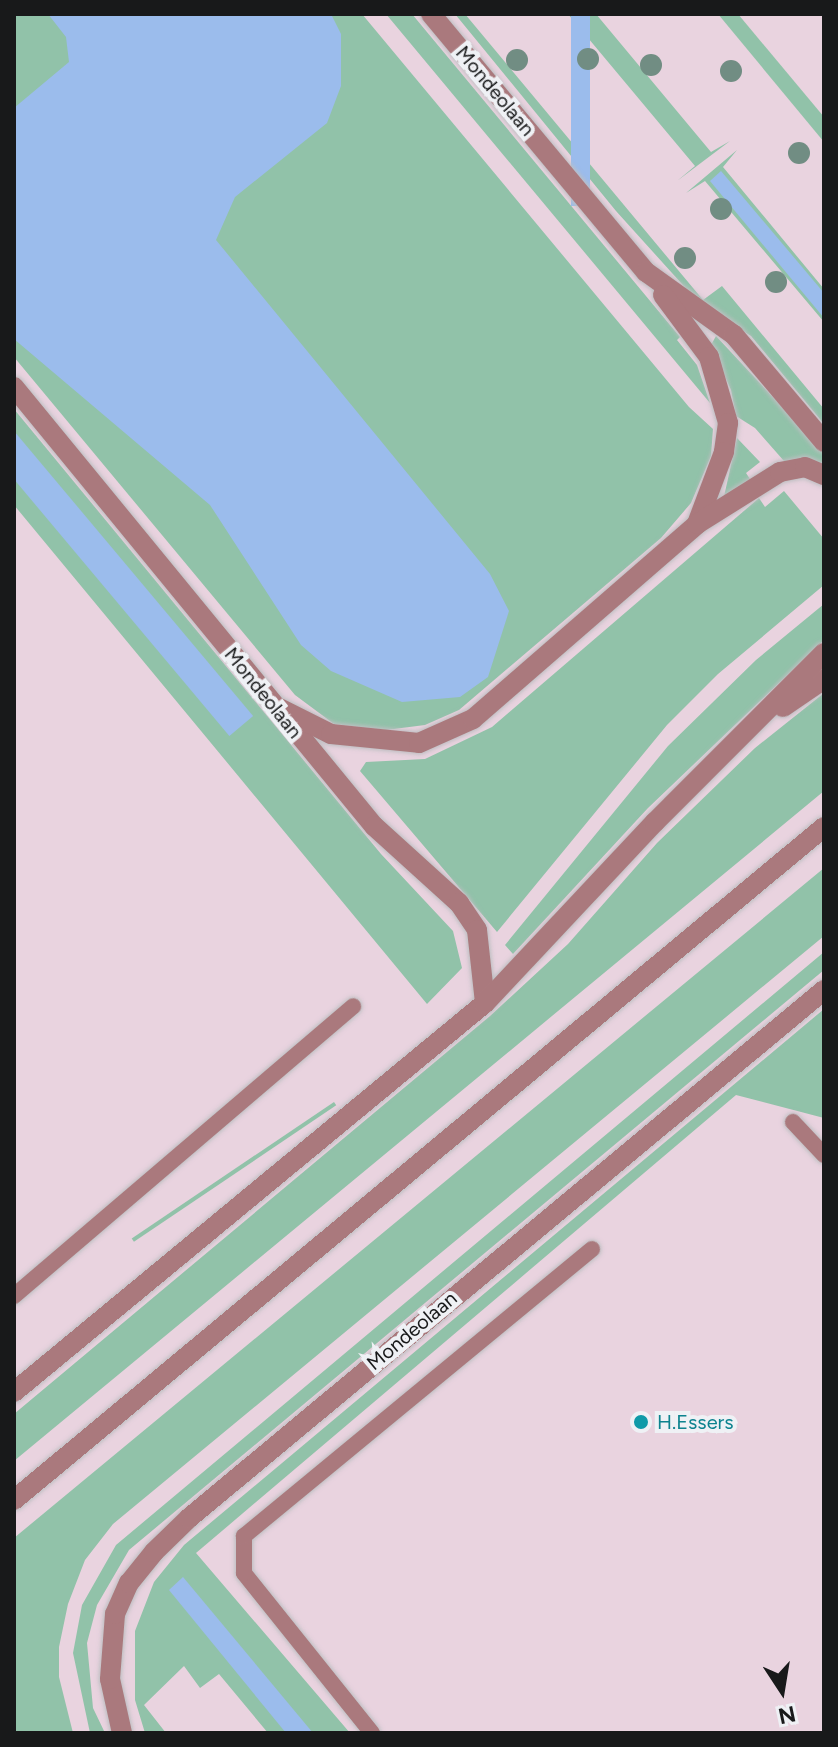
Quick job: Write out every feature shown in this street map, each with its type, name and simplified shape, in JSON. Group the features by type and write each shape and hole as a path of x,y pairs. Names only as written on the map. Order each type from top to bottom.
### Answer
{"street":[{"name":"Mondeolaan","path":"431,14 646,272 734,335 824,442"},
{"path":"646,272 709,357 728,423 724,452 697,524"},
{"name":"Mondeolaan","path":"14,387 374,826 459,903 477,930 485,1003"},
{"path":"272,705 331,734 419,743 473,719 697,524 780,472 805,467 824,475"},
{"path":"14,1392 485,1003 824,653"},
{"path":"747,732 824,679"},
{"path":"14,1500 824,827"},
{"name":"Mondeolaan","path":"122,1733 110,1679 115,1614 129,1583 154,1552 189,1518 824,990"}],"lane":[{"path":"14,1296 353,1006"},
{"path":"793,1122 824,1155"},
{"path":"372,1733 244,1573 244,1536 592,1249"}],"shaded area":[{"path":"14,14 824,14 824,1733 14,1733"}],"green space":[{"path":"14,14 362,14 689,407 713,429 711,456 691,503 661,538 459,710 425,725 386,730 334,724 295,695 14,357"},
{"path":"386,14 412,14 680,337 677,340 697,365 710,403"},
{"path":"455,14 465,14 703,300 722,286 824,409 824,424 751,336 700,304 616,211"},
{"path":"568,14 596,14 711,152 730,141 677,181 695,166"},
{"path":"718,14 738,14 824,117 824,142"},
{"path":"737,150 723,167 824,289 824,322 705,181 686,193"},
{"path":"716,336 824,452 824,463 784,461 755,428 736,416 731,390 711,345"},
{"path":"14,409 381,854 453,931 462,968 427,1004 14,505"},
{"path":"737,438 760,462 746,473 752,482 723,501"},
{"path":"784,491 824,539 824,585 718,674 667,725 497,932 360,771 366,762 425,759 492,727 759,498 765,507"},
{"path":"824,604 824,640 648,808 513,954 505,945 668,746 756,660"},
{"path":"824,693 824,791 14,1461 14,1414 490,1016 568,944 657,843 755,748"},
{"path":"824,868 824,936 113,1524 85,1560 68,1604 59,1647 59,1677 73,1733 14,1733 14,1538"},
{"path":"824,952 824,970 129,1550 97,1605 87,1643 93,1708 105,1733 90,1733 73,1653 82,1605 116,1545"},
{"path":"824,1009 824,1118 736,1095 196,1553 350,1733 268,1733 219,1674 200,1688 184,1666 144,1705 166,1733 145,1733 135,1700 135,1631 154,1582 184,1545"},
{"path":"334,1102 336,1105 134,1242 132,1238"}],"water":[{"path":"48,14 331,14 341,34 341,86 327,123 235,197 216,240 490,574 509,611 488,677 460,697 402,702 331,671 301,645 210,505 14,339 14,108 69,62 66,37"},
{"path":"571,14 590,14 590,206 571,206"},
{"path":"721,171 824,293 824,318 710,181"},
{"path":"14,431 253,716 229,736 14,479"},
{"path":"183,1577 313,1733 286,1733 169,1590"}],"place":[{"name":"H.Essers","path":"641,1422"}]}
